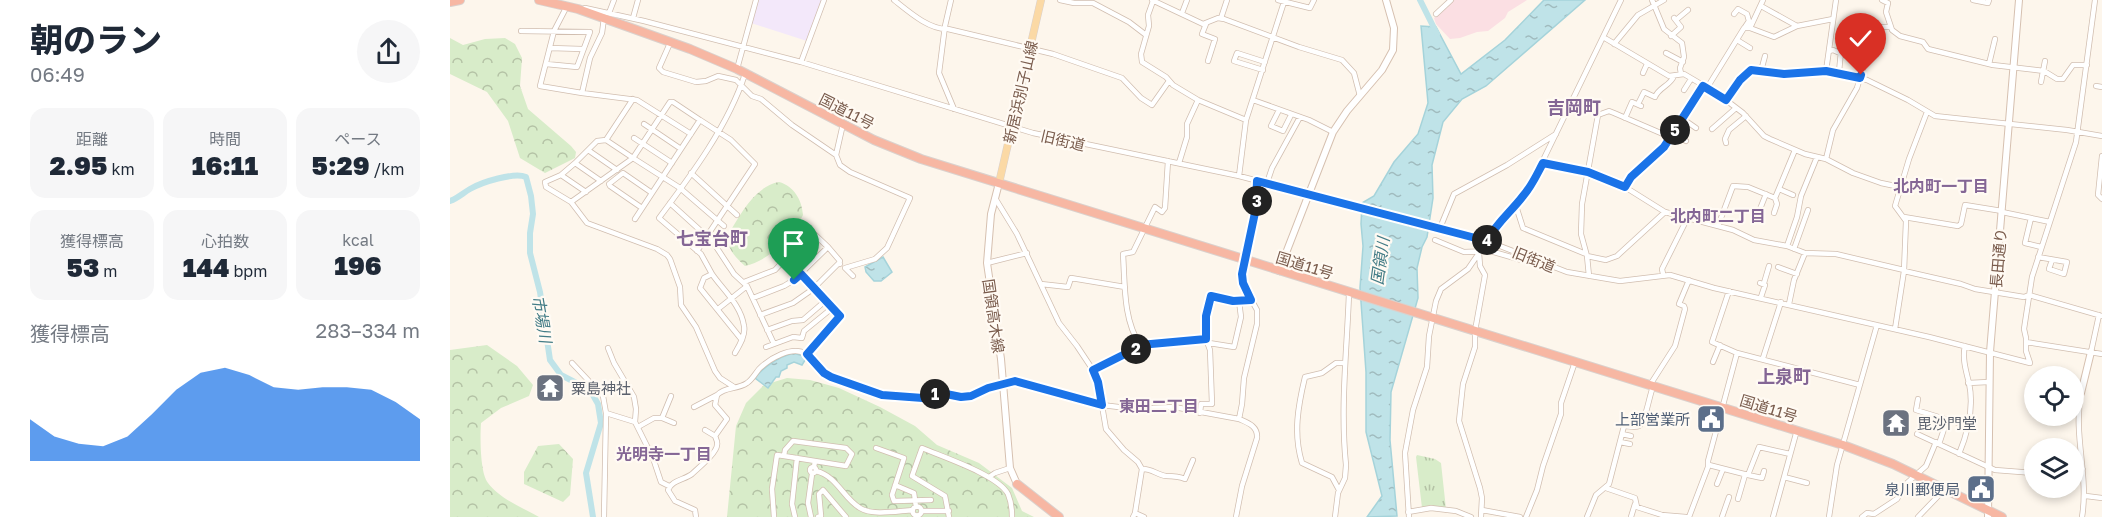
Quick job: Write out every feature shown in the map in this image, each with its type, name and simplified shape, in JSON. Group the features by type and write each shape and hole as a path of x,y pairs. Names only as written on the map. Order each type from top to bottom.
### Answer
{"highway":[{"path":"450,2 460,0"},
{"name":"国道11号","path":"538,0 572,5 607,15 671,41 741,72 900,152 1843,445 1916,475 1988,514 2002,517"},
{"path":"1017,484 1059,517"}],"main road":[{"name":"新居浜別子山線","path":"999,183 1041,0"}],"street":[{"path":"582,93 590,58 614,0"},
{"path":"633,18 638,0"},
{"path":"735,353 745,327 732,298 697,251 659,218 718,131 742,84 743,46 756,0"},
{"path":"801,62 824,0"},
{"path":"894,0 909,12 940,29 1030,49 1122,78 1141,98 1152,105 1169,81"},
{"path":"951,0 939,73 954,109"},
{"path":"1060,0 1093,3 1129,22 1146,35"},
{"path":"1206,24 1153,0 1148,15 1149,26 1141,58 1147,66 1163,74 1169,81 1198,100 1246,120"},
{"path":"1182,13 1187,0"},
{"path":"1221,18 1227,0"},
{"path":"1239,176 1246,120 1263,70 1281,1 1310,8 1314,0"},
{"path":"1280,271 1333,132 1382,70 1393,50 1394,28 1386,0"},
{"path":"1436,14 1451,0"},
{"path":"1471,517 1428,508 1409,514 1406,453 1413,410 1426,367 1430,317 1441,290 1467,268 1495,226 1516,206 1530,187 1621,0"},
{"path":"1614,44 1638,15 1653,3 1664,0"},
{"path":"1826,71 1836,0"},
{"path":"1882,0 1890,2 1886,12 1890,27 1900,36 1923,42 1928,49 1989,64 2044,71 2062,80 2071,66 2087,65"},
{"path":"1973,0 1988,3 1989,0"},
{"name":"長田通り","path":"1988,514 1990,352 2019,0"},
{"path":"2095,0 2078,132 2038,257 2024,329 2026,342 2102,354"},
{"path":"1653,3 1664,29 1682,43 1681,74"},
{"path":"1625,187 1637,171 1660,151 1737,40 1748,28 1762,3 1797,26"},
{"path":"572,5 554,31 540,86 633,99 691,134"},
{"path":"1734,14 1738,9 1750,19 1748,28"},
{"path":"1671,36 1681,27 1675,19 1688,10"},
{"name":"旧街道","path":"607,15 633,18 801,62 1004,125 1239,176 1439,228 1487,241 1567,272 1620,281 1642,280 1663,274 2030,363 2026,342"},
{"path":"1208,61 1215,39 1202,34 1206,24 1221,18 1299,47 1342,60 1354,73 1360,96"},
{"path":"1748,28 1776,37 1797,26 1833,19"},
{"path":"1826,159 1833,130 1857,88 1875,27 1890,27"},
{"path":"521,30 590,31 577,67 546,64"},
{"path":"1839,72 1841,54 1847,37 1844,36"},
{"path":"1603,37 1660,71 1674,76 1681,74 1705,87 1746,116 1764,136 1795,150 1826,159 1853,173 1900,187"},
{"path":"1989,64 1994,51 1995,39"},
{"path":"1737,40 1750,48"},
{"path":"671,41 659,68 663,72 696,82 718,75 727,76 742,84 752,96 761,99 836,155 840,165 850,172 910,198 887,248 875,259 845,268"},
{"path":"550,48 582,49"},
{"path":"1828,51 1848,57 1850,53 1853,54"},
{"path":"1263,70 1234,61 1237,52 1265,62"},
{"path":"1666,53 1683,62"},
{"path":"1760,70 1764,56"},
{"path":"2042,82 2045,61"},
{"path":"1643,73 1647,64"},
{"path":"1726,100 1746,73 1751,70 1784,74 1839,72 1860,78 1908,100 1935,116 2102,136"},
{"path":"1656,79 1660,71"},
{"path":"1625,117 1632,102 1640,105 1644,92 1655,97 1659,89 1669,84 1674,76"},
{"path":"1684,90 1690,79"},
{"path":"606,140 633,99"},
{"path":"1179,163 1187,137 1189,119 1198,100"},
{"path":"1253,100 1321,125 1333,132"},
{"path":"572,202 633,158 670,102 674,102 742,149 754,164 697,251"},
{"path":"1713,129 1736,108"},
{"path":"1278,110 1271,126 1283,131 1291,115"},
{"path":"1589,276 1581,234 1582,204 1598,115 1609,111 1686,141"},
{"path":"1927,111 1900,187 1895,206 1897,212 1904,217 1958,226 1961,224 1965,205 2050,222"},
{"path":"1726,143 1725,139 1729,130 1746,116"},
{"path":"1267,183 1272,168 1300,117"},
{"path":"1683,118 1696,128"},
{"path":"635,219 700,120"},
{"path":"644,124 681,149"},
{"path":"836,155 843,124"},
{"path":"1439,228 1454,194 1507,165 1556,134"},
{"path":"634,138 672,163"},
{"path":"724,226 680,188 606,140 597,141 561,176 545,182 546,187 572,202 587,224 657,249 667,255 680,286 681,305 696,327 715,371 720,378 734,387"},
{"path":"588,150 617,170"},
{"path":"1774,213 1777,204 1775,198 1795,150"},
{"path":"2102,156 2098,195 2102,199"},
{"path":"1787,246 1797,217 1801,196 1817,158"},
{"path":"1140,345 1131,326 1123,254 1133,252 1155,207 1162,212 1165,208 1168,161"},
{"path":"575,163 601,181"},
{"path":"1543,163 1588,172 1625,187 1665,212 1718,226 1754,240 1787,246 1805,253 1836,254 1975,289 2024,297 2029,295 2101,315 2084,378"},
{"path":"642,208 609,184 623,173 652,193"},
{"path":"691,173 737,215"},
{"path":"561,176 586,192"},
{"path":"1239,419 1244,378 1257,324 1257,310 1243,283 1242,274 1257,201 1257,181"},
{"name":"国領高木線","path":"999,183 991,214 987,263 1010,468 1017,484"},
{"path":"1718,226 1733,186 1749,187 1775,198"},
{"path":"1779,189 1793,195"},
{"path":"1760,209 1766,194"},
{"path":"996,198 1027,253 1059,323 1093,370 1098,382 1106,429 1142,469 1134,515 1144,517"},
{"path":"670,203 713,242 734,274 746,284 774,344"},
{"path":"1516,206 1523,228 1586,255 1606,260 1617,256 1665,212"},
{"path":"1794,249 1808,210"},
{"path":"1724,211 1730,213"},
{"path":"1895,329 1904,271 1906,239 1904,217"},
{"path":"2031,218 2025,243 2041,247"},
{"path":"1663,274 1662,269 1665,262 1688,219"},
{"path":"718,309 746,284 775,270 811,231 853,276"},
{"path":"1435,240 1464,252 1480,251 1548,266"},
{"path":"753,298 784,286 801,274 828,247"},
{"path":"1480,251 1480,266 1485,275 1475,332 1475,347 1463,384 1459,421 1480,488 1481,517"},
{"path":"987,263 1027,253"},
{"path":"1789,304 1805,253"},
{"path":"788,257 824,302 840,316 807,354"},
{"path":"2038,257 2052,260"},
{"path":"760,315 793,303 813,289 839,263"},
{"path":"1778,267 1797,274"},
{"path":"1761,297 1762,283 1768,268"},
{"path":"712,274 704,278 700,288 741,340"},
{"path":"1041,284 1068,287 1071,278 1125,287"},
{"path":"1587,517 1596,495 1609,484 1626,425 1635,427 1640,425 1645,416 1652,386 1675,346 1685,309 1679,304 1689,280"},
{"path":"1729,291 1712,342 1737,352 1860,385"},
{"path":"1335,517 1346,465 1344,363 1351,293"},
{"path":"1200,413 1201,404 1212,404 1206,316 1211,296 1239,301 1251,300"},
{"path":"1093,370 1140,345 1207,341 1234,347 1241,317 1239,301"},
{"path":"767,330 792,321 803,321 824,302"},
{"path":"1763,358 1781,302"},
{"path":"766,347 793,337 802,338 804,331 831,309"},
{"path":"1828,517 1837,465 1877,325"},
{"path":"1713,362 1720,345"},
{"path":"1959,454 1970,413 1963,353 1965,346"},
{"path":"608,348 634,397 637,424 661,482 669,486"},
{"path":"694,407 730,387 748,382 758,370 779,356 793,351 807,354 824,373 831,377 882,395 923,398 941,393 961,397 971,396 1015,381 1102,405 1135,410 1174,407 1239,419 1255,427 1257,438 1242,486 1236,517"},
{"path":"1635,504 1637,507 1662,515 1688,517 1709,465 1737,352"},
{"path":"1526,517 1562,414 1561,403 1575,362"},
{"path":"572,363 603,396 606,413 604,517"},
{"path":"1339,490 1332,477 1302,463 1297,429 1299,404 1305,377 1322,373 1336,363 1344,363"},
{"path":"1968,383 1989,382"},
{"path":"715,436 727,419 715,405 717,395"},
{"path":"662,418 671,396"},
{"path":"1918,399 1916,410 1968,426"},
{"path":"606,413 637,424 654,418 662,418 674,423"},
{"path":"1862,517 1867,513 1874,514 1897,499 1907,483 1926,466 1947,420"},
{"path":"669,486 701,466 716,450 718,445 715,436 705,430"},
{"path":"1773,517 1797,430"},
{"path":"1622,434 1631,436"},
{"path":"1917,434 1995,470 2024,472"},
{"path":"774,517 772,489 777,455 846,466 852,454 846,448 793,441 785,450 784,456"},
{"path":"1620,442 1630,444"},
{"path":"1738,499 1759,447 1790,454"},
{"path":"876,448 904,458 892,495 894,501 915,506 922,511 949,514 945,496 912,476 922,448 989,477 1006,491 1012,517"},
{"path":"795,517 792,504 797,458"},
{"path":"1142,469 1165,476 1172,474 1185,479 1193,460"},
{"path":"812,517 808,503 815,461"},
{"path":"1709,465 1762,478 1764,471"},
{"path":"989,477 1010,468"},
{"path":"1717,484 1723,469"},
{"path":"814,470 830,476 862,509 870,511 915,506 931,500"},
{"path":"1784,477 1808,483"},
{"path":"2082,517 2086,496 2084,478"},
{"path":"895,485 914,493 917,516 922,511"},
{"path":"669,486 669,494 675,501 695,510 696,517"},
{"path":"1606,488 1635,498 1631,517"},
{"path":"820,517 818,499 820,490 823,490 846,517"},
{"path":"1918,517 1944,490"},
{"path":"2086,496 2102,498"},
{"path":"1722,517 1729,497"},
{"path":"1445,510 1447,517"},
{"path":"1482,510 1520,517"}],"shaded area":[{"path":"758,0 823,0 807,41 751,23"},
{"path":"1454,0 1527,0 1508,12 1505,18 1488,31 1450,39 1436,24 1434,18"}],"green space":[{"path":"450,38 463,45 485,39 505,38 515,44 522,58 520,86 528,109 571,146 576,152 575,158 545,173 520,158 508,121 487,92 450,74"},
{"path":"779,182 796,194 803,215 787,239 763,259 745,266 730,248 728,235 755,195"},
{"path":"487,345 517,366 533,385 529,396 501,408 481,423 481,454 485,478 499,494 539,517 450,517 450,350"},
{"path":"787,378 810,380 839,388 915,426 937,445 979,463 1012,488 1022,511 1034,517 727,517 736,426 746,403 764,385"},
{"path":"559,444 573,459 570,495 563,502 524,484 524,472 538,446"},
{"path":"1417,455 1435,459 1441,463 1446,509 1427,506 1422,508"}],"water":[{"name":"国領川","path":"1544,0 1585,0 1486,86 1462,99 1443,122 1432,165 1433,198 1427,237 1417,268 1418,298 1391,392 1390,440 1397,516 1367,517 1382,496 1366,432 1366,372 1360,288 1363,246 1362,203 1374,196 1394,162 1418,134 1428,103 1421,26 1436,27 1461,74 1505,40"},
{"path":"883,257 892,272 881,281 874,281 866,272 865,267"},
{"path":"793,353 807,357 802,365 794,362 787,365 787,368 781,371 779,377 776,377 768,388 755,378 772,362"}],"waterway":[{"path":"1420,0 1437,34"},
{"name":"市場川","path":"450,201 475,186 490,181 514,176 526,177 533,214 530,253 540,292 550,360 561,375 590,390 598,404 601,423 586,473 593,517"}],"place":[{"name":"粟島神社","path":"550,388"},
{"name":"上部営業所","path":"1711,419"},
{"name":"毘沙門堂","path":"1896,423"},
{"name":"泉川郵便局","path":"1981,489"}],"district":[{"name":"吉岡町","path":"1574,107"},
{"name":"北内町一丁目","path":"1941,186"},
{"name":"北内町二丁目","path":"1718,216"},
{"name":"七宝台町","path":"712,238"},
{"name":"上泉町","path":"1784,376"},
{"name":"東田二丁目","path":"1159,406"},
{"name":"光明寺一丁目","path":"664,454"}],"route":[{"path":"794,280 801,274 831,309 840,316 807,354 824,373 851,386 902,398 923,398 941,393 961,397 971,396 988,388 1015,381 1102,405 1098,382 1093,370 1140,345 1206,339 1206,316 1211,296 1233,301 1251,300 1243,283 1242,274 1256,208 1257,181 1487,241 1495,226 1516,206 1530,187 1543,163 1588,172 1625,187 1631,177 1664,147 1703,86 1726,100 1740,80 1751,70 1784,74 1826,71 1860,78 1861,75"}]}
